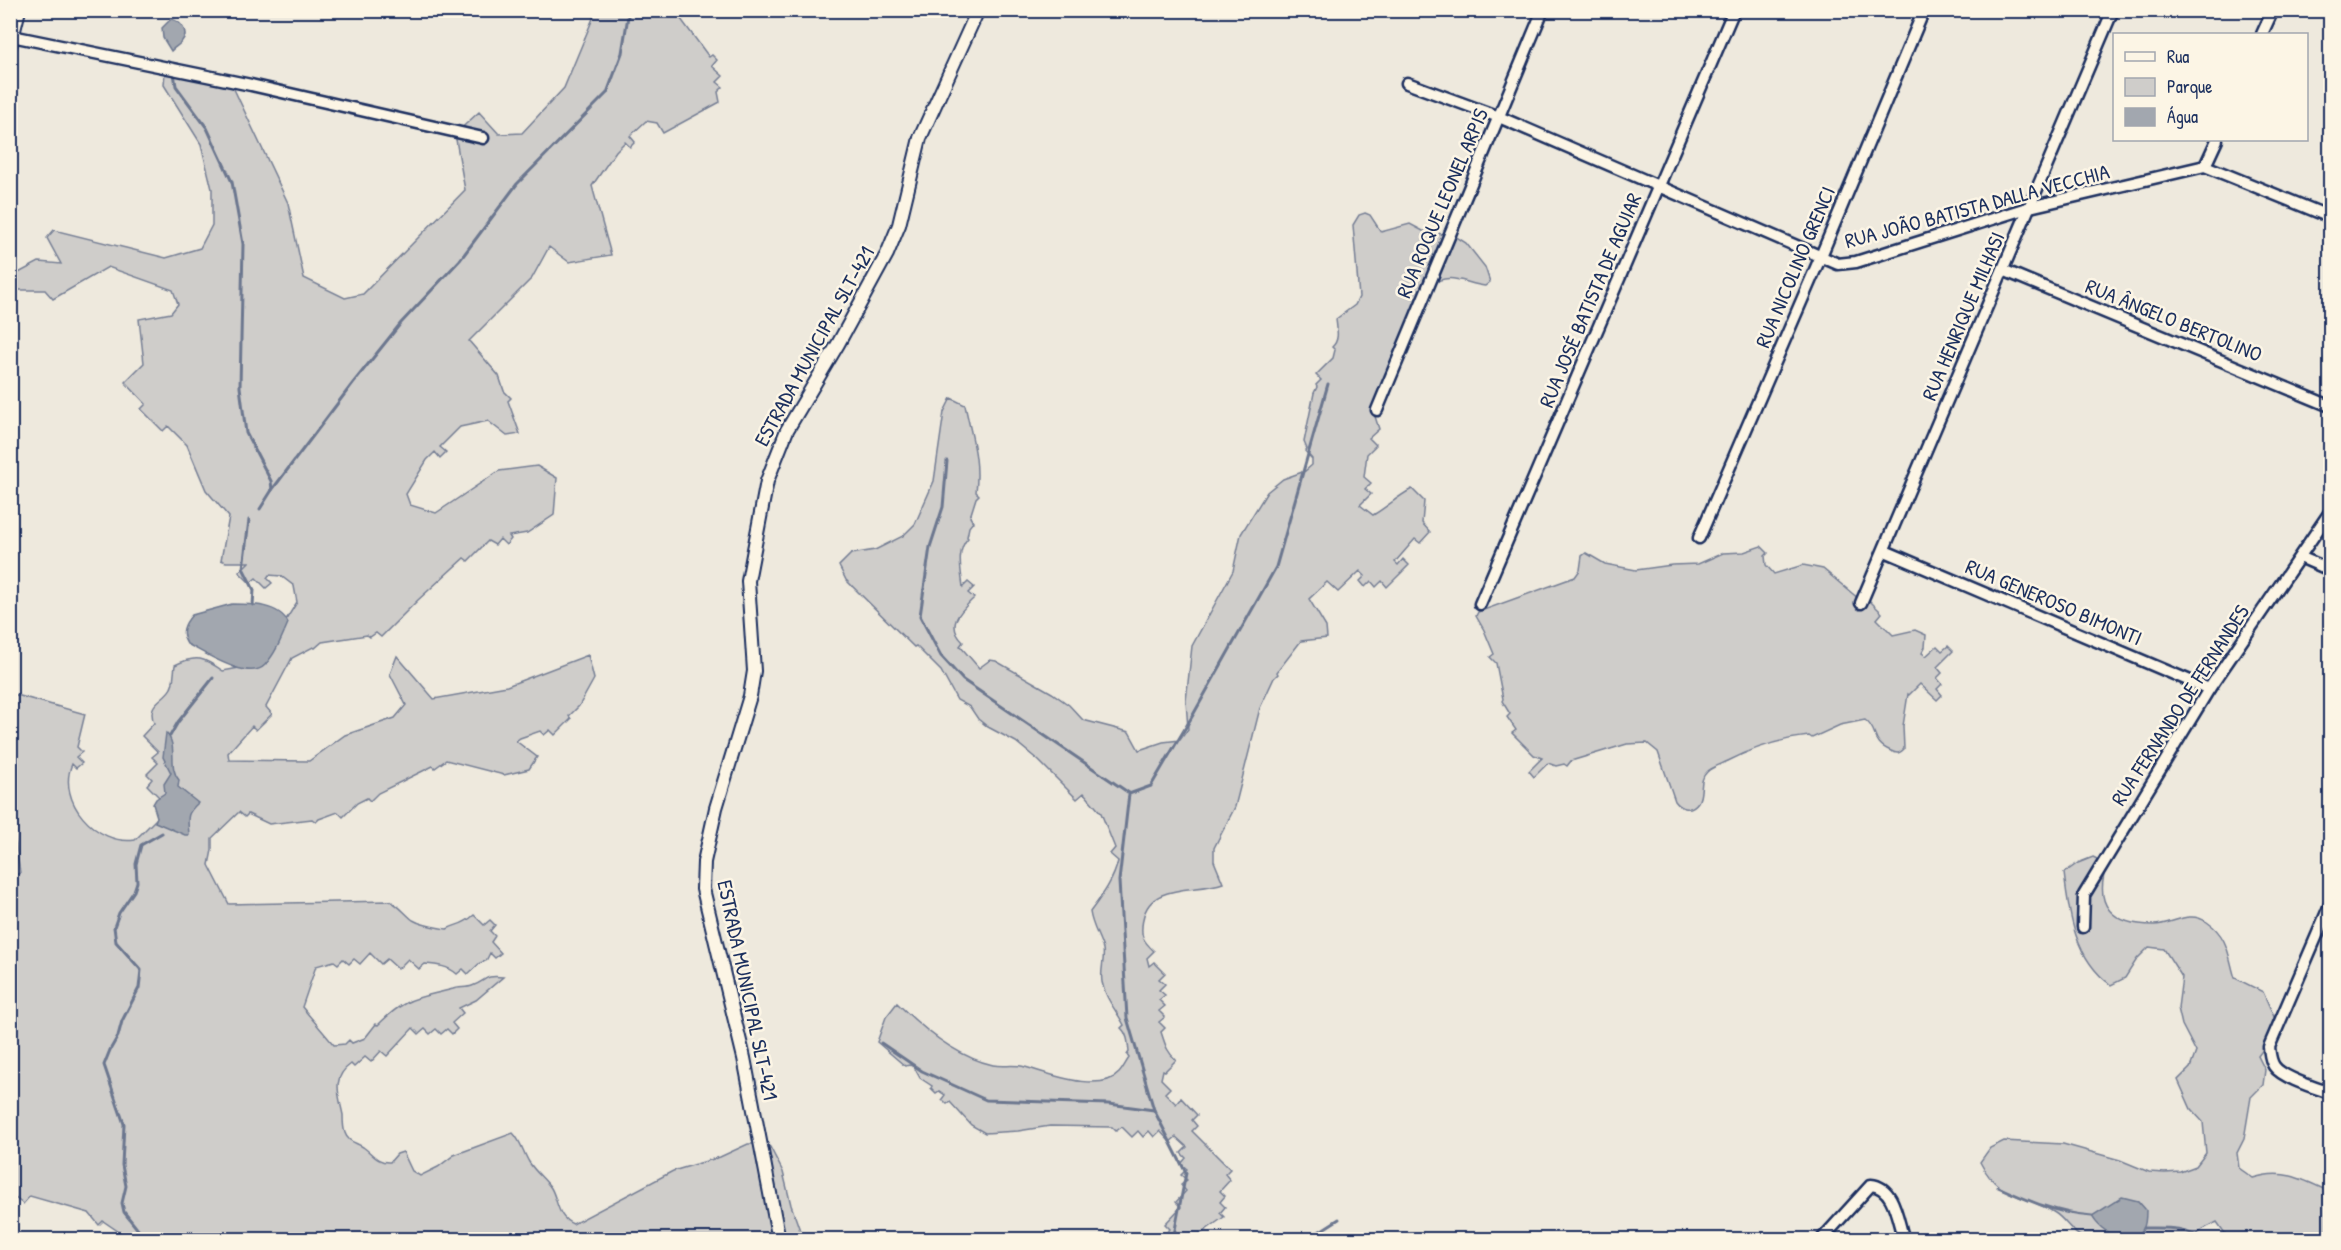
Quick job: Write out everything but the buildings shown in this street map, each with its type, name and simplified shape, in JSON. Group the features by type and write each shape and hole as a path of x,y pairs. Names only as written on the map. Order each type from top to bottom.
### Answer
{"street":[{"path":"19,10 11,41 251,85 483,138"},
{"name":"ESTRADA MUNICIPAL SLT-421","path":"779,1239 744,1058 703,889 704,862 716,808 750,696 754,671 748,581 753,549 774,457 887,254 899,225 920,138 978,10"},
{"name":"RUA ROQUE LEONEL ARPIS","path":"1377,410 1543,10"},
{"name":"RUA JOSÉ BATISTA DE AGUIAR","path":"1480,604 1734,10"},
{"name":"RUA NICOLINO GRENCI","path":"1699,538 1924,10"},
{"name":"RUA HENRIQUE MILHASI","path":"1861,603 1885,551 2112,10"},
{"path":"2262,33 2273,10"},
{"name":"RUA JOÃO BATISTA DALLA VECCHIA","path":"1407,83 1499,117 1838,264 1856,262 2030,207 2205,166"},
{"path":"2217,141 2205,166 2331,217"},
{"name":"RUA ÂNGELO BERTOLINO","path":"2002,270 2331,406"},
{"name":"RUA FERNANDO DE FERNANDES","path":"2083,927 2084,895 2209,689 2331,512"},
{"name":"RUA GENEROSO BIMONTI","path":"1885,551 2209,689"},
{"path":"2300,557 2331,570"},
{"path":"2331,905 2269,1047 2275,1068 2285,1075 2331,1094"},
{"path":"1821,1239 1871,1185 1880,1186 1890,1194 1904,1239"}],"green space":[{"path":"596,11 675,11 709,57 712,55 717,60 712,66 723,76 717,82 723,87 718,92 720,102 663,133 657,123 646,121 630,136 635,142 630,147 625,142 616,151 592,186 611,255 569,262 549,247 532,278 469,341 499,376 504,391 511,398 508,401 520,434 507,436 488,421 460,427 440,447 446,452 440,458 435,452 427,460 406,494 410,505 436,513 499,471 537,466 557,478 554,515 527,533 509,536 511,539 506,545 500,539 495,545 488,541 468,561 464,558 381,637 376,633 370,637 367,635 322,642 315,648 292,658 266,707 272,714 256,730 252,726 228,753 229,760 309,761 345,735 395,718 406,705 390,674 397,656 434,699 507,686 588,655 594,679 579,706 569,716 571,719 555,735 550,730 544,735 540,731 516,741 537,757 529,769 504,775 446,760 435,768 433,766 378,793 370,801 367,798 357,803 343,817 338,812 316,822 312,819 269,824 248,814 245,817 239,812 212,838 209,865 229,904 390,901 421,924 447,929 463,923 474,915 484,925 490,920 495,925 490,931 495,936 491,942 501,953 495,958 490,953 486,961 480,963 468,974 463,969 457,974 438,965 429,964 419,969 408,959 398,969 387,959 381,964 370,953 360,964 354,959 349,964 343,959 338,964 334,961 316,966 302,1007 334,1045 345,1044 349,1040 352,1043 365,1038 376,1024 378,1025 412,1000 455,988 470,987 489,977 503,977 476,1000 459,1008 463,1013 452,1023 457,1029 452,1034 447,1029 441,1034 436,1029 430,1034 425,1029 419,1034 413,1028 387,1056 381,1051 371,1062 365,1057 354,1067 351,1064 345,1069 339,1081 338,1094 346,1136 378,1159 390,1162 397,1154 403,1152 412,1171 420,1176 438,1167 454,1155 513,1133 531,1166 551,1188 564,1218 573,1224 673,1171 720,1157 748,1144 766,1144 770,1147 783,1172 803,1239 131,1240 103,1221 99,1225 89,1213 30,1196 23,1204 10,1194 10,877 20,873 11,813 10,690 13,694 85,714 77,747 82,752 76,757 82,763 76,768 72,764 69,778 70,792 75,806 83,818 107,836 121,840 135,840 163,812 163,801 147,785 152,779 147,774 158,763 152,757 158,752 142,736 154,723 152,710 154,706 171,688 175,665 189,659 200,659 223,671 239,668 276,636 297,602 294,586 281,576 269,575 267,578 272,583 266,588 256,578 250,583 239,572 249,562 221,560 229,517 206,490 187,445 168,426 163,431 141,409 146,404 125,382 144,363 139,319 171,313 178,304 173,290 108,267 53,299 45,290 11,290 11,277 39,262 61,264 47,238 54,230 166,258 200,248 212,225 212,189 201,144 164,85 165,71 179,68 233,87 288,203 304,278 345,298 363,294 465,190 455,134 479,112 499,134 522,133 564,88"},
{"path":"1365,213 1370,215 1381,232 1410,224 1423,231 1455,236 1466,243 1485,267 1490,282 1485,286 1444,279 1432,285 1373,410 1379,429 1369,438 1376,445 1367,454 1364,477 1371,483 1365,489 1371,494 1360,505 1373,515 1412,489 1424,501 1422,523 1430,532 1420,543 1415,539 1395,562 1398,565 1403,559 1409,565 1387,587 1382,581 1376,587 1371,581 1365,587 1360,581 1365,576 1360,571 1338,592 1327,582 1309,599 1326,627 1327,638 1301,641 1277,672 1260,708 1235,807 1214,848 1214,861 1223,883 1164,894 1147,907 1142,929 1143,937 1154,951 1147,958 1149,966 1154,962 1165,973 1159,979 1165,984 1159,990 1165,995 1159,1000 1165,1006 1159,1011 1165,1017 1159,1022 1165,1028 1161,1032 1166,1047 1176,1060 1165,1071 1163,1070 1161,1079 1170,1088 1165,1093 1176,1104 1181,1098 1197,1115 1192,1120 1197,1126 1192,1131 1230,1169 1225,1174 1230,1180 1220,1191 1225,1196 1220,1202 1225,1207 1220,1213 1224,1217 1193,1239 1160,1239 1170,1229 1165,1224 1181,1207 1176,1202 1186,1191 1181,1185 1187,1180 1181,1175 1187,1169 1181,1164 1186,1158 1181,1153 1187,1147 1176,1137 1170,1142 1160,1131 1154,1137 1149,1131 1143,1137 1138,1131 1132,1137 1122,1127 1116,1131 1112,1127 1050,1126 985,1133 971,1125 950,1102 947,1104 942,1099 945,1095 939,1091 936,1093 931,1088 932,1086 920,1078 914,1067 905,1066 877,1042 886,1017 897,1003 940,1040 979,1061 997,1066 1021,1066 1087,1082 1110,1079 1119,1073 1129,1058 1127,1055 1128,1042 1121,1028 1124,1025 1103,988 1103,949 1090,912 1110,882 1118,861 1110,854 1115,848 1101,813 1084,793 1077,799 1039,761 1016,742 988,727 978,719 970,707 957,700 941,671 846,580 839,566 851,554 875,550 903,536 915,524 934,481 944,412 951,398 965,405 975,449 976,492 979,495 970,517 973,522 969,527 968,538 961,555 963,587 968,582 974,587 968,593 974,598 960,613 955,624 955,629 963,642 960,646 979,668 990,660 996,661 1052,693 1069,705 1083,720 1129,732 1139,750 1163,742 1180,740 1188,729 1186,701 1192,646 1233,571 1241,534 1267,492 1283,479 1305,471 1312,465 1312,459 1305,451 1307,449 1304,442 1316,385 1321,380 1316,375 1333,358 1335,350 1332,347 1337,334 1336,319 1355,305 1359,297 1353,225 1359,215"},
{"path":"1761,546 1768,553 1765,556 1766,565 1774,574 1803,565 1823,569 1859,599 1866,597 1882,613 1877,619 1893,635 1915,630 1926,635 1922,653 1926,656 1937,646 1942,651 1948,646 1953,651 1937,667 1942,673 1937,678 1942,684 1937,689 1942,695 1937,700 1920,684 1908,694 1903,726 1904,749 1896,753 1884,747 1865,720 1840,725 1812,738 1798,737 1767,744 1709,770 1704,775 1698,802 1689,808 1680,806 1675,801 1658,752 1647,743 1627,744 1571,761 1567,766 1548,763 1534,777 1529,771 1542,758 1534,755 1512,733 1516,730 1507,717 1510,714 1502,701 1496,663 1490,657 1494,654 1476,616 1478,612 1575,577 1580,570 1582,556 1586,553 1605,564 1636,570 1698,564 1723,553 1744,552"},
{"path":"2093,857 2107,864 2103,879 2105,902 2117,917 2139,924 2154,925 2187,917 2200,918 2220,934 2235,978 2263,992 2279,1028 2258,1056 2265,1070 2263,1085 2251,1097 2244,1139 2237,1153 2239,1168 2253,1178 2274,1174 2293,1176 2330,1192 2330,1239 2229,1239 2217,1222 2203,1229 2192,1239 2086,1239 2077,1234 2055,1213 2004,1190 1987,1174 1980,1162 1990,1148 2004,1141 2063,1144 2120,1160 2149,1172 2165,1173 2180,1172 2196,1166 2206,1153 2203,1122 2191,1109 2178,1080 2190,1068 2196,1052 2182,1025 2178,1008 2182,977 2164,949 2149,947 2137,959 2125,978 2111,985 2089,962 2076,935 2068,905 2064,873 2078,863"}],"water":[{"path":"171,19 181,24 185,34 181,42 171,51 163,38 162,28"},
{"path":"232,604 264,606 279,612 288,623 272,655 265,665 258,669 249,670 227,664 187,644 185,640 184,629 192,615"},
{"path":"166,733 172,744 174,769 179,780 178,787 198,803 188,817 189,835 155,822 157,817 153,804 165,793 164,784 171,773 163,757"},
{"path":"2122,1197 2138,1201 2146,1210 2143,1229 2131,1238 2108,1233 2092,1216"}],"waterway":[{"path":"272,490 401,323 460,260 517,184 607,93 622,53 629,10"},
{"path":"174,73 176,86 207,128 232,182 243,244 240,387 246,433 271,481 272,490 260,509"},
{"path":"1173,1240 1186,1173 1154,1110 1127,1018 1119,881 1129,794 1151,786 1276,567 1328,384"},
{"path":"947,461 943,507 930,547 920,616 941,656 963,680 1129,793"},
{"path":"249,520 243,568 254,590 253,605"},
{"path":"170,736 178,722 213,678"},
{"path":"146,1240 124,1212 122,1203 126,1186 122,1165 124,1124 104,1065 118,1036 122,1021 139,988 141,970 116,942 114,927 119,913 134,891 137,882 136,864 141,845 162,833"},
{"path":"881,1043 922,1071 986,1100 1109,1104 1154,1110"},
{"path":"1998,1187 2055,1210 2092,1216"},
{"path":"1306,1240 1339,1219"},
{"path":"2144,1228 2182,1230 2203,1240"}]}
